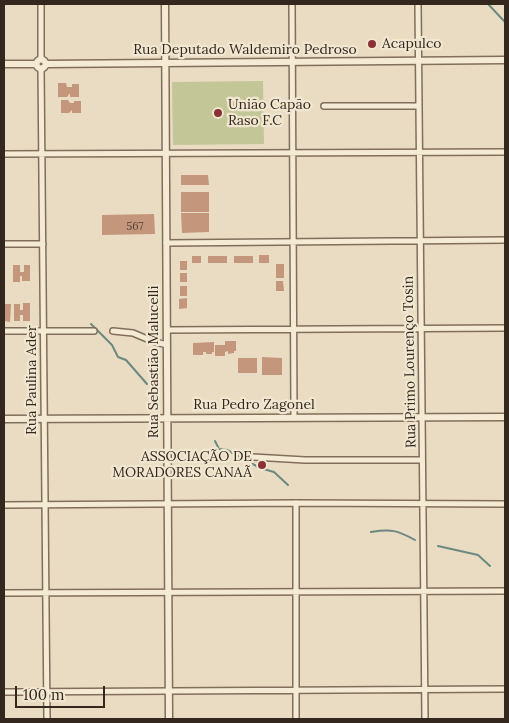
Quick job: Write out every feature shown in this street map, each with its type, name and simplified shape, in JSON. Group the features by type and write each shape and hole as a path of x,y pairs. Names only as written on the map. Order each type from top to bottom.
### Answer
{"street":[{"name":"Rua Paulina Ader","path":"40,4 47,719"},
{"name":"Rua Sebastião Malucelli","path":"165,4 169,719"},
{"path":"292,4 294,417"},
{"name":"Rua Primo Lourenço Tosin","path":"418,4 424,719"},
{"name":"Rua Deputado Waldemiro Pedroso","path":"4,64 505,60"},
{"path":"324,106 419,106"},
{"path":"4,154 505,152"},
{"path":"166,243 505,240"},
{"path":"4,244 42,244"},
{"path":"167,330 505,328"},
{"path":"4,331 94,331"},
{"path":"113,331 133,333 167,345"},
{"name":"Rua Pedro Zagonel","path":"4,418 505,416"},
{"path":"253,457 305,460 422,460"},
{"path":"296,503 296,719"},
{"path":"4,505 505,504"},
{"path":"4,593 505,591"},
{"path":"4,692 505,689"}],"green space":[{"name":"União Capão Raso F.C","path":"263,81 264,144 173,145 172,82"}],"building":[{"path":"58,83 66,83 67,87 72,87 72,84 79,84 79,97 70,97 70,93 67,97 58,97"},
{"path":"61,100 68,100 70,103 81,101 81,113 72,113 72,110 69,113 61,113"},
{"path":"181,175 208,175 209,185 181,185"},
{"path":"181,192 209,192 209,212 181,212"},
{"path":"181,213 209,213 209,232 182,233"},
{"path":"154,214 155,234 102,235 102,215"},
{"path":"259,255 269,255 269,263 259,263"},
{"path":"192,256 201,256 201,263 192,263"},
{"path":"208,256 227,256 227,263 208,263"},
{"path":"234,256 253,256 253,263 234,263"},
{"path":"180,261 187,261 187,270 180,270"},
{"path":"276,264 284,264 284,278 276,278"},
{"path":"13,265 20,265 20,272 24,272 24,265 30,265 30,281 22,281 22,276 20,276 20,282 13,282"},
{"path":"180,273 187,273 187,282 180,282"},
{"path":"276,281 283,281 284,291 276,291"},
{"path":"180,286 187,286 187,296 180,296"},
{"path":"187,298 187,308 179,309 179,299"},
{"path":"23,303 30,303 30,321 23,321 23,315 20,315 20,321 14,321 14,304 20,304 20,310 23,310"},
{"path":"4,304 11,304 10,322 4,321"},
{"path":"225,341 236,341 236,351 234,353 228,354 228,351 225,352"},
{"path":"214,342 214,352 212,354 203,352 203,355 193,355 193,343"},
{"path":"215,345 225,345 225,356 215,356"},
{"path":"262,357 282,358 282,375 262,375"},
{"path":"238,358 257,358 257,373 238,373"},
{"name":"ASSOCIAÇÃO DE MORADORES CANAÃ","path":"259,460 266,461 264,468 260,467"}],"waterway":[{"path":"488,4 505,22"},
{"path":"91,324 112,345 118,357 126,360 147,384"},
{"path":"215,441 219,449 227,450 260,468 274,472 288,485"},
{"path":"371,532 394,531 415,540"},
{"path":"438,546 478,555 490,566"}],"place":[{"name":"Acapulco","path":"372,44"},
{"name":"União Capão Raso F.C","path":"218,113"},
{"name":"ASSOCIAÇÃO DE MORADORES CANAÃ","path":"262,465"}]}
